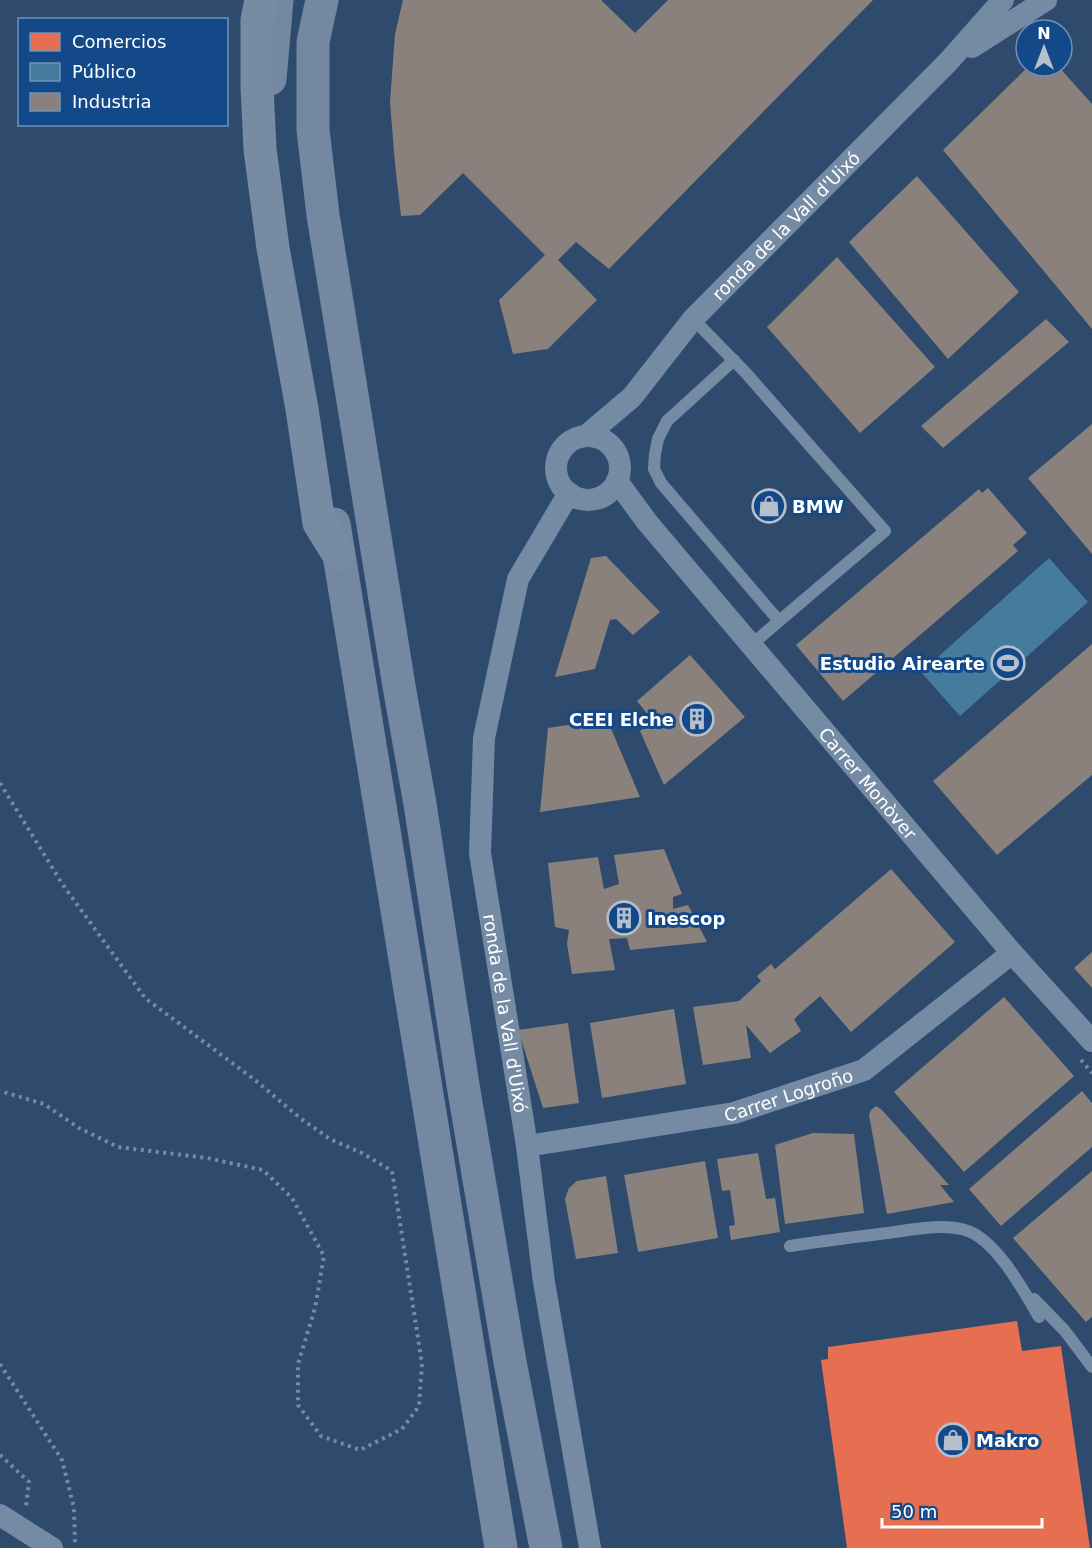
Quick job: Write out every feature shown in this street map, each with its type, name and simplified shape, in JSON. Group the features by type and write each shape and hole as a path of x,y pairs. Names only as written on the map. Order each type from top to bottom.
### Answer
{"highway":[{"path":"261,0 257,20 257,87 260,149 273,248 302,409 319,524 338,554"}],"main road":[{"path":"277,0 270,84 275,168 319,423 338,554 501,1548"},
{"path":"322,0 314,42 313,130 322,215 420,804 463,1085 512,1374 546,1548"}],"street":[{"name":"ronda de la Vall d'Uixó","path":"585,436 632,397 693,319 948,62 1003,0"},
{"name":"ronda de la Vall d'Uixó","path":"948,62 1046,0"},
{"name":"ronda de la Vall d'Uixó","path":"614,449 632,397"},
{"path":"596,437 614,449 620,470 610,488 582,499 569,493 559,481 556,462 566,444 575,438 596,437"},
{"name":"Carrer Monòver","path":"610,488 647,522 1012,953 1092,1041"},
{"name":"ronda de la Vall d'Uixó","path":"569,493 518,579 484,738 480,853 527,1146 544,1282 590,1548"},
{"name":"Carrer Logroño","path":"527,1146 734,1113 864,1070 1012,953"},
{"path":"0,1515 52,1548"}],"lane":[{"path":"693,319 734,360 885,531 751,645"},
{"path":"734,360 667,420 658,440 654,469 661,483 779,621"},
{"path":"790,1246 915,1229 966,1230 992,1246 1022,1287 1039,1317"},
{"path":"1022,1287 1065,1331 1092,1367"}],"path":[{"path":"0,783 63,885 146,998 255,1080 315,1129 392,1171 422,1364 419,1406 402,1429 360,1450 321,1436 298,1405 298,1364 315,1308 324,1256 292,1198 263,1170 207,1158 118,1147 79,1128 44,1104 0,1091"},
{"path":"0,1364 62,1460 74,1508 75,1548"},
{"path":"0,1455 29,1482 23,1530"}],"building: Comercios":[{"name":"Makro","path":"1017,1321 1022,1351 1061,1346 1090,1548 847,1548 821,1360 828,1359 828,1347"}],"building: Público":[{"path":"1049,558 1088,602 960,716 921,672"}],"building: Industria":[{"path":"403,0 601,0 635,33 668,0 873,0 609,269 576,242 558,260 597,300 548,349 513,354 499,300 545,255 463,173 420,215 401,216 390,102 395,34"},
{"path":"1017,78 1069,78 1092,104 1092,329 943,150"},
{"path":"917,176 1019,292 948,359 849,242"},
{"path":"837,257 935,367 860,433 767,327"},
{"path":"1046,319 1069,342 943,448 921,426"},
{"path":"1092,424 1092,554 1028,478"},
{"path":"988,488 1027,533 1013,545 1018,551 843,701 796,645 979,489 982,493"},
{"name":"CEEI Elche","path":"606,556 660,612 633,635 616,619 610,620 595,669 555,677 591,558"},
{"path":"1092,644 1092,775 997,855 933,781"},
{"name":"CEEI Elche","path":"690,655 745,717 664,785 640,731 653,721 637,701"},
{"name":"CEEI Elche","path":"607,719 640,797 540,812 548,728"},
{"name":"Inescop","path":"664,849 682,894 673,897 673,909 688,905 707,942 630,950 627,938 609,939 615,970 572,974 567,944 569,930 555,927 548,863 598,857 604,889 619,884 614,855"},
{"path":"891,869 955,942 851,1032 820,996 794,1019 801,1031 770,1053 746,1025 751,1058 703,1065 693,1007 739,1001 761,981 757,976 771,964 775,969"},
{"path":"1092,952 1092,988 1074,968"},
{"path":"1004,997 1074,1076 964,1172 894,1092"},
{"path":"674,1009 686,1084 602,1098 590,1023"},
{"path":"568,1023 579,1103 543,1108 518,1030"},
{"path":"1082,1091 1092,1103 1092,1147 1001,1226 969,1189"},
{"path":"876,1106 949,1185 940,1185 954,1202 887,1214 869,1115"},
{"path":"813,1133 854,1134 864,1213 785,1224 775,1145"},
{"path":"758,1153 766,1199 775,1198 780,1232 731,1240 729,1226 735,1225 730,1190 722,1191 717,1159"},
{"path":"705,1161 718,1238 638,1252 624,1175"},
{"path":"1092,1171 1092,1317 1086,1322 1013,1238"},
{"path":"606,1176 618,1253 576,1259 565,1199 569,1188 577,1181"}],"place":[{"name":"BMW","path":"769,506"},
{"name":"Estudio Airearte","path":"1008,663"},
{"name":"CEEI Elche","path":"697,719"},
{"name":"Inescop","path":"624,918"},
{"name":"Makro","path":"953,1440"}]}
